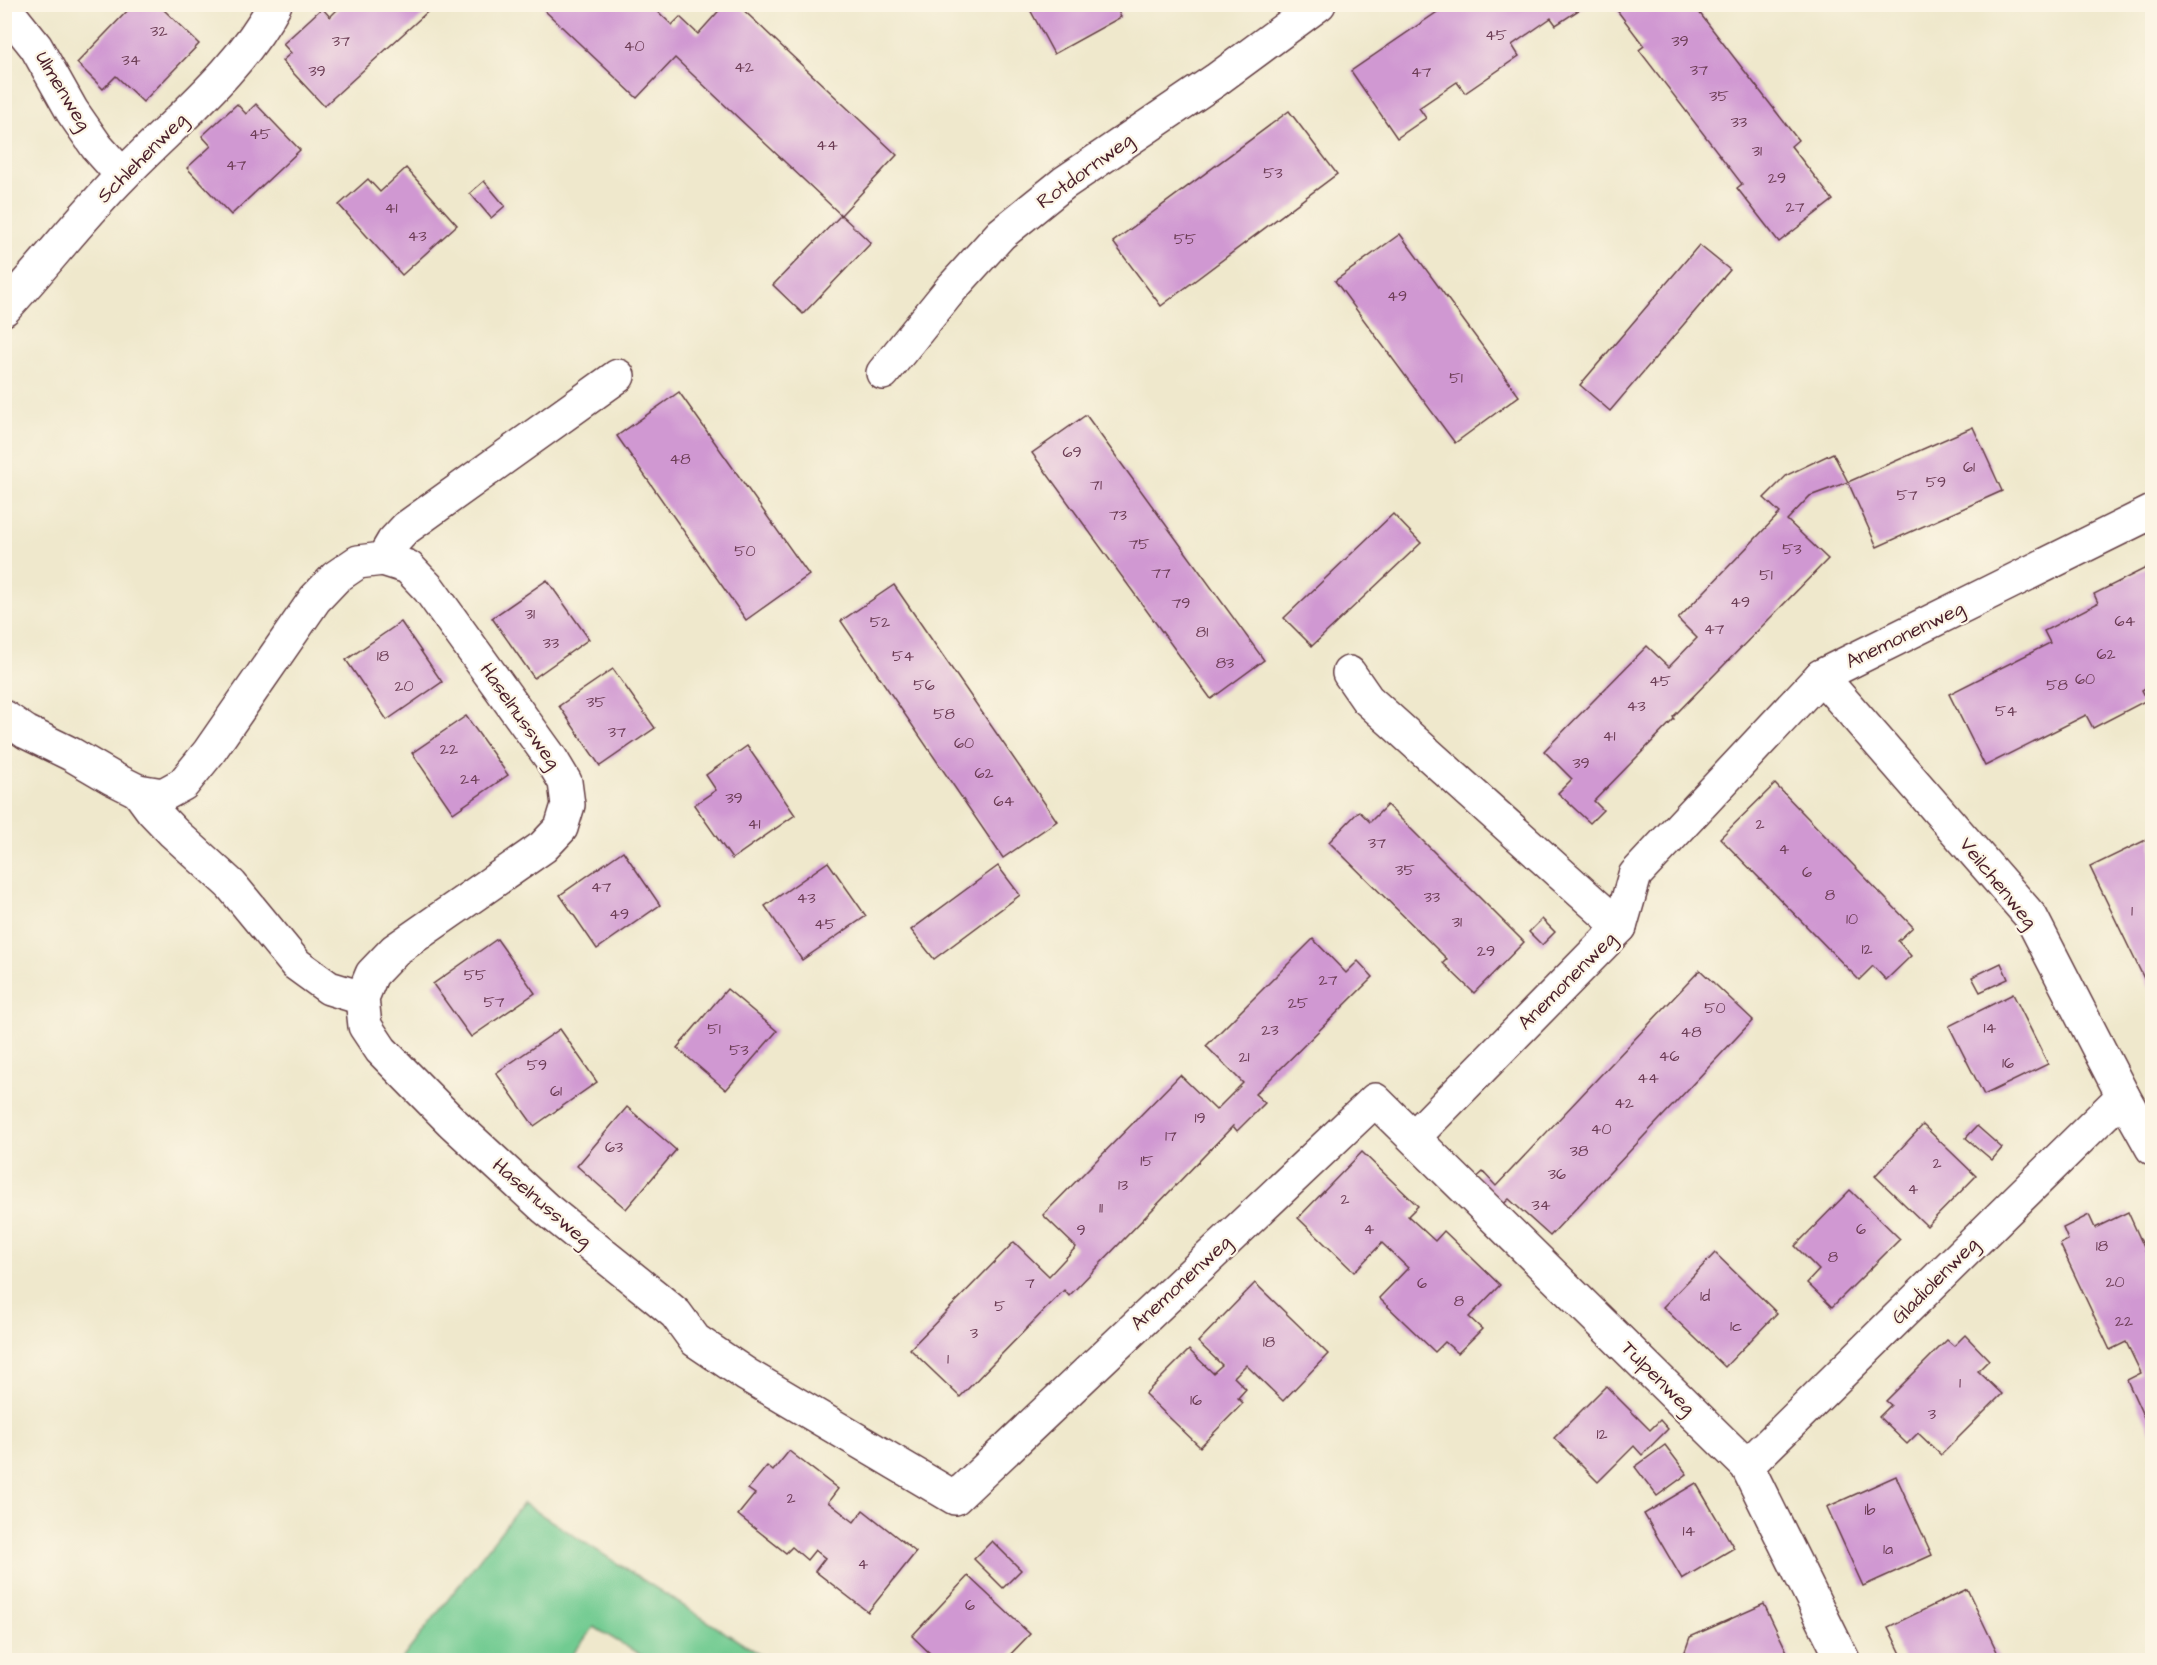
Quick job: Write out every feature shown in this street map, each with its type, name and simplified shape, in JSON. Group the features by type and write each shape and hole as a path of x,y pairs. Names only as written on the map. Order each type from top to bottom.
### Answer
{"street":[{"name":"Schlehenweg","path":"4,309 122,175 174,127 246,48 275,4"},
{"name":"Rotdornweg","path":"883,373 951,289 1001,234 1064,183 1216,80 1318,4"},
{"name":"Ulmenweg","path":"4,7 36,47 72,111 97,147 122,175"},
{"path":"4,717 26,732 138,791 163,795 183,784 209,752 315,599 336,577 358,562 383,559 393,542 406,528 618,376"},
{"name":"Anemonenweg","path":"696,1340 747,1375 955,1498 1375,1100 1414,1137 1620,927 1635,875 1821,676 2152,512"},
{"name":"Haselnussweg","path":"383,559 408,567 429,589 550,757 565,782 568,805 561,828 543,847 395,950 372,974 362,998 365,1026 381,1050 453,1123 545,1208 676,1314 696,1340"},
{"name":"Anemonenweg","path":"1350,673 1367,699 1620,927"},
{"name":"Veilchenweg","path":"1821,676 2031,917 2122,1096 2152,1148"},
{"path":"138,791 173,832 231,885 296,964 329,987 362,998"},
{"name":"Gladiolenweg","path":"1747,1466 2122,1096"},
{"name":"Tulpenweg","path":"1414,1137 1747,1466 1843,1660"}],"green space":[{"path":"523,1503 768,1660 649,1660 594,1627 568,1660 401,1660"}],"building":[{"path":"134,4 170,4 164,10 199,44 143,102 116,76 103,89 77,63"},
{"path":"343,4 436,4 324,106 282,61 291,53 283,44 322,8 330,17"},
{"path":"549,4 650,4 672,25 680,17 698,34 725,4 737,4 897,155 841,215 675,58 637,98 544,10"},
{"path":"1027,4 1114,4 1121,17 1054,54"},
{"path":"1449,4 1583,4 1585,6 1556,25 1551,18 1512,45 1519,56 1465,93 1457,82 1419,108 1426,118 1397,138 1351,71"},
{"path":"1613,5 1699,5 1695,7 1798,140 1791,146 1833,200 1779,242 1737,188 1742,184 1639,50 1644,46"},
{"path":"237,104 246,114 256,104 300,150 231,215 187,168 211,146 202,136"},
{"path":"1289,111 1337,174 1161,306 1113,242"},
{"path":"406,168 457,225 402,275 339,205 368,179 380,192"},
{"path":"484,181 505,206 491,218 470,193"},
{"path":"841,215 871,243 803,314 773,285"},
{"path":"1400,234 1519,396 1455,443 1335,281"},
{"path":"1699,245 1730,270 1610,411 1580,385"},
{"path":"679,392 809,575 746,620 617,436"},
{"path":"1086,415 1264,660 1211,699 1032,453"},
{"path":"1973,427 2002,491 1877,547 1848,482"},
{"path":"1833,453 1848,482 1810,496 1787,520 1828,559 1594,801 1603,810 1590,823 1558,793 1572,779 1544,751 1647,646 1669,667 1697,638 1678,619 1780,513 1764,498 1787,475"},
{"path":"1393,514 1421,543 1312,646 1284,618"},
{"path":"2152,565 2152,684 2142,690 2147,700 2093,728 2086,715 1985,766 1949,694 2050,643 2044,631 2098,603 2094,594"},
{"path":"547,580 589,639 534,678 492,618"},
{"path":"894,585 1057,821 1003,858 841,621"},
{"path":"401,622 442,682 387,720 346,660"},
{"path":"613,669 655,728 600,766 559,706"},
{"path":"466,716 508,775 453,813 412,753"},
{"path":"747,746 795,815 732,859 694,805 716,790 706,775"},
{"path":"1775,784 1913,927 1898,941 1911,956 1886,980 1873,966 1859,980 1720,838"},
{"path":"1387,805 1524,942 1474,993 1443,963 1447,959 1329,842 1359,811 1370,822"},
{"path":"2152,837 2152,995 2090,867"},
{"path":"623,851 660,905 597,949 560,895"},
{"path":"828,862 866,916 802,960 765,906"},
{"path":"998,866 1020,895 934,959 911,930"},
{"path":"1542,919 1555,932 1542,945 1529,932"},
{"path":"497,939 535,993 471,1037 433,984"},
{"path":"1313,939 1346,973 1358,961 1373,977 1255,1094 1265,1103 1237,1131 1233,1126 1069,1296 1064,1290 960,1397 910,1349 1014,1242 1049,1276 1076,1247 1043,1215 1180,1075 1216,1110 1243,1083 1206,1046"},
{"path":"2001,963 2008,979 1980,992 1972,977"},
{"path":"1700,970 1753,1020 1550,1236 1509,1199 1499,1208 1472,1182 1483,1172 1496,1186"},
{"path":"727,989 777,1031 726,1090 677,1048"},
{"path":"2013,994 2048,1064 1984,1095 1949,1026"},
{"path":"560,1029 597,1082 534,1126 496,1073"},
{"path":"627,1107 676,1150 626,1209 577,1166"},
{"path":"1923,1125 1976,1176 1927,1226 1875,1176"},
{"path":"1977,1126 2002,1148 1992,1160 1966,1138"},
{"path":"1362,1152 1418,1206 1408,1216 1435,1241 1444,1231 1500,1285 1469,1317 1482,1329 1458,1353 1445,1342 1435,1352 1379,1298 1408,1268 1382,1243 1354,1272 1298,1218"},
{"path":"1850,1190 1900,1239 1832,1307 1807,1283 1819,1270 1795,1246"},
{"path":"2128,1212 2152,1265 2152,1435 2127,1380 2141,1373 2126,1342 2110,1350 2060,1244 2068,1240 2063,1228 2089,1215 2095,1228"},
{"path":"1715,1253 1777,1313 1725,1367 1663,1307"},
{"path":"1255,1283 1328,1354 1283,1401 1246,1365 1234,1377 1246,1389 1238,1398 1243,1403 1200,1447 1145,1394 1189,1350 1213,1373 1222,1365 1198,1342"},
{"path":"1965,1335 1989,1360 1978,1371 2002,1394 1941,1455 1918,1433 1907,1444 1879,1417 1891,1405 1886,1401 1947,1340 1954,1346"},
{"path":"1606,1386 1650,1430 1660,1420 1668,1429 1642,1455 1634,1446 1598,1482 1554,1438"},
{"path":"1665,1445 1687,1474 1657,1496 1635,1467"},
{"path":"789,1451 838,1489 828,1502 854,1522 863,1510 916,1552 868,1612 815,1571 825,1558 815,1550 807,1560 792,1547 786,1553 738,1515 755,1494 748,1489 767,1466 773,1471"},
{"path":"1896,1476 1932,1555 1863,1586 1827,1507"},
{"path":"1696,1483 1734,1548 1682,1579 1644,1514"},
{"path":"992,1541 1021,1570 1003,1588 974,1559"},
{"path":"968,1576 1030,1634 1005,1660 937,1660 912,1636"},
{"path":"1967,1589 2001,1660 1904,1660 1888,1627"},
{"path":"1764,1604 1791,1660 1682,1660 1690,1637"}]}
